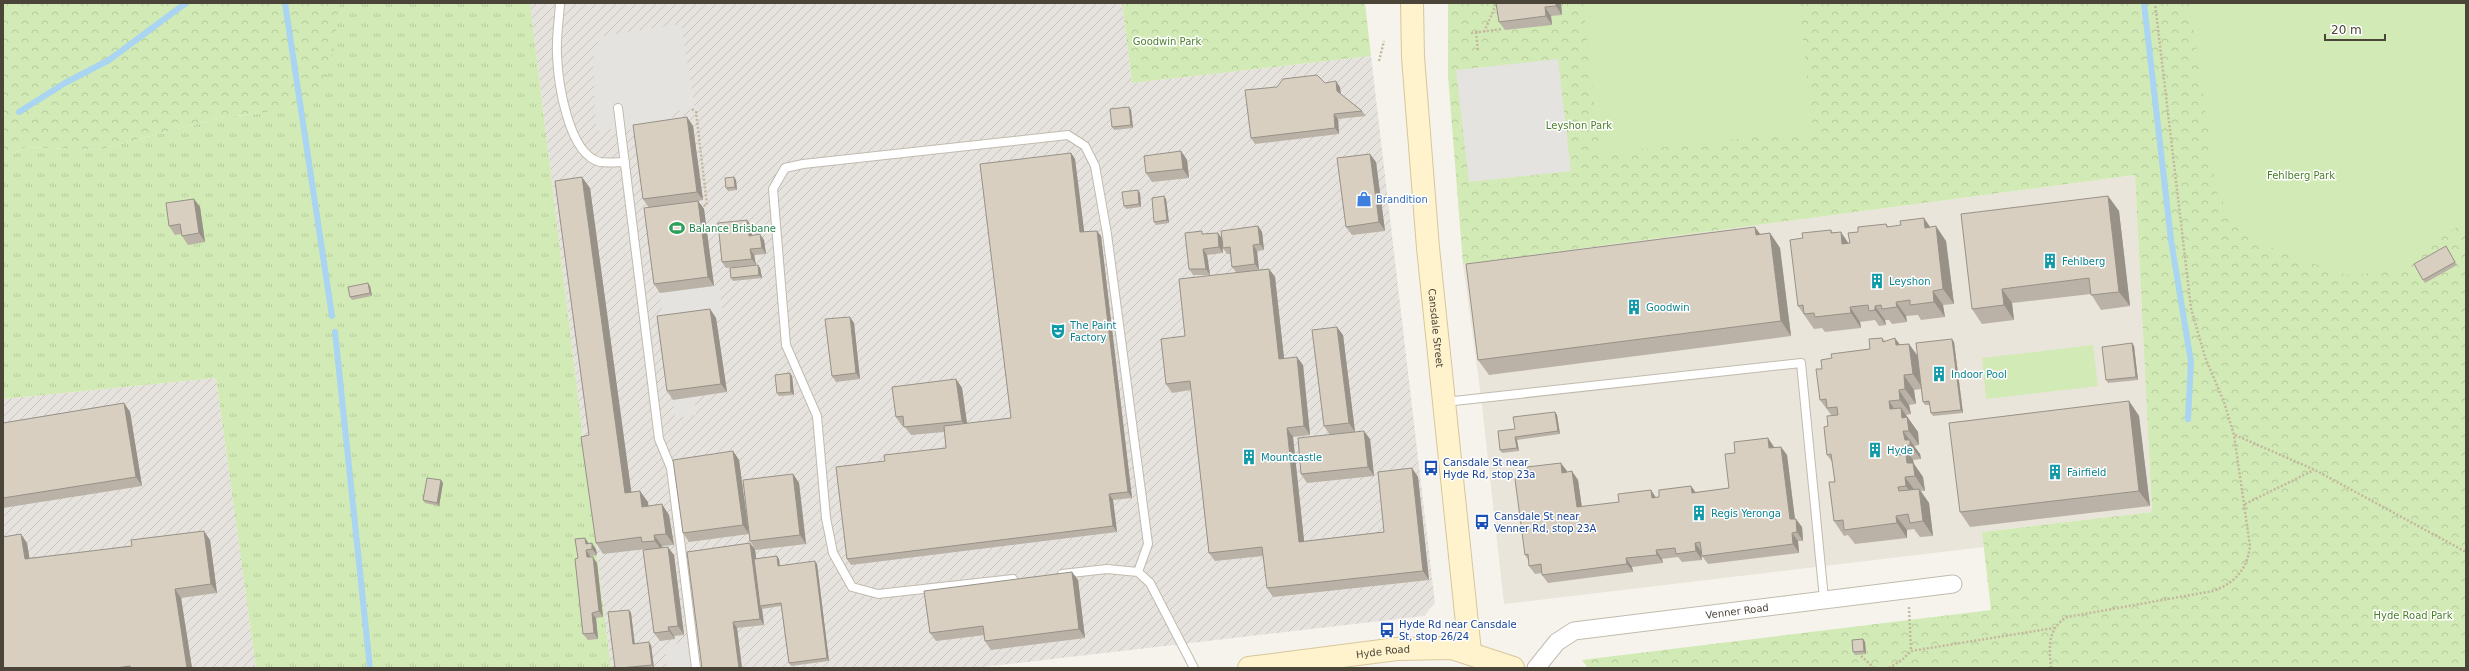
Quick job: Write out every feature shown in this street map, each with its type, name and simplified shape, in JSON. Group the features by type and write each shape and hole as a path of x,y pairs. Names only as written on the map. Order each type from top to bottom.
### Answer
{"street":[{"name":"Cansdale Street","path":"1412,3 1412,57 1428,248 1470,652"},
{"name":"Venner Road","path":"1536,668 1557,642 1574,630 1953,584"},
{"name":"Hyde Road","path":"1249,668 1412,648 1452,648 1470,652 1513,668"}],"lane":[{"path":"560,3 557,55 564,108 574,135 588,155 600,162 625,162"},
{"path":"618,108 659,440 672,468 696,668"},
{"path":"1020,579 878,594 852,587 833,553 826,518 817,416 786,345 773,189 784,168 1068,135 1085,146 1095,166 1107,234 1148,544 1138,572"},
{"path":"1444,402 1801,363 1824,599"},
{"path":"1052,575 1107,569 1138,572 1150,583 1194,668"}],"path":[{"path":"1484,32 1495,7 1494,3"},
{"path":"1889,668 1902,660 1912,651 2054,628 2067,617 2213,591 2234,581 2241,573 2249,556 2250,546 2245,504 2234,434 2224,402 2205,356 2190,308 2155,3"},
{"path":"1471,33 1502,30"},
{"path":"1476,32 1478,51"},
{"path":"1379,61 1384,41"},
{"path":"692,109 696,112 707,205 692,207"},
{"path":"2234,434 2315,470 2466,552"},
{"path":"2245,504 2315,470"},
{"path":"1909,607 1912,651"},
{"path":"2051,668 2049,646 2054,628"},
{"path":"1861,656 1874,668"}],"shaded area":[{"path":"530,3 1122,3 1132,83 1371,56 1435,603 1424,616 974,668 611,668"},
{"path":"681,24 695,109 671,111 673,129 632,134 630,127 596,131 593,60 595,48 602,36"},
{"path":"1558,59 1571,171 1469,182 1456,70"},
{"path":"2135,175 2152,512 1982,532 1984,547 1504,604 1481,397 1463,264"},
{"path":"719,285 723,317 663,325 660,293"},
{"path":"216,378 256,668 3,668 3,399"},
{"path":"694,397 696,415 675,418 673,400"},
{"path":"687,642 691,668 667,668 665,645"}],"green space":[{"path":"3,3 339,3 335,43 324,84 303,108 219,118 98,150 25,147 3,160"},
{"path":"339,3 530,3 611,668 256,668 216,378 3,399 3,160 25,147 98,150 219,118 262,113"},
{"name":"Goodwin Park","path":"1122,3 1365,3 1371,56 1132,83"},
{"path":"1448,3 2466,3 2466,668 1588,668 1582,660 1991,610 1982,532 2152,512 2135,175 1463,264 1448,76"},
{"path":"1583,3 1799,3 1813,131 1600,154"},
{"name":"Fehlberg Park","path":"2190,3 2466,3 2466,221 2394,269 2351,276 2290,256 2271,247 2253,235 2234,218 2217,193"},
{"path":"2093,345 2098,386 1986,399 1982,358"}],"building":[{"path":"1496,3 1556,3 1556,6 1545,7 1546,16 1499,22"},
{"path":"1317,75 1325,83 1336,81 1337,91 1362,111 1334,114 1335,128 1251,138 1245,90 1277,87 1283,79"},
{"path":"1129,107 1131,125 1112,127 1110,109"},
{"path":"687,117 697,192 643,199 633,125"},
{"path":"1181,151 1183,169 1146,173 1144,156"},
{"name":"The Paint Factory","path":"1071,153 1080,232 1097,231 1128,492 1109,494 1113,526 847,559 836,467 885,461 884,455 946,448 944,426 1011,418 980,164"},
{"name":"Brandition","path":"1370,154 1379,222 1346,227 1337,158"},
{"path":"582,177 625,493 640,491 642,507 662,504 666,534 654,535 655,541 642,542 641,537 596,543 581,437 589,435 555,181"},
{"path":"734,177 735,187 726,188 725,178"},
{"path":"1138,190 1139,204 1124,206 1122,192"},
{"path":"1164,196 1167,220 1154,222 1152,198"},
{"name":"Fehlberg","path":"2108,196 2119,292 2091,295 2089,278 2002,289 2004,305 1972,309 1961,214"},
{"path":"194,199 199,233 182,236 180,224 169,226 166,203"},
{"path":"698,201 708,277 654,284 644,208"},
{"name":"Leyshon","path":"1924,218 1925,228 1936,226 1943,289 1933,291 1934,302 1910,305 1910,300 1896,302 1897,307 1882,309 1881,305 1875,306 1875,310 1869,311 1868,305 1850,307 1851,313 1815,317 1814,313 1804,314 1803,305 1798,306 1790,240 1803,238 1802,233 1831,230 1831,233 1841,232 1842,244 1850,243 1848,233 1858,232 1858,227 1886,224 1887,227 1901,225 1900,221"},
{"path":"747,220 749,236 760,234 762,248 750,249 752,259 722,262 718,223"},
{"path":"1258,226 1260,244 1253,245 1255,264 1232,267 1230,247 1223,248 1221,231"},
{"name":"Goodwin","path":"1755,227 1756,235 1770,233 1781,321 1478,360 1466,264"},
{"path":"1202,231 1202,234 1218,233 1219,247 1203,249 1206,269 1189,269 1185,233"},
{"path":"2446,246 2455,262 2423,280 2414,264"},
{"path":"758,265 759,275 731,278 730,268"},
{"name":"Mountcastle","path":"1269,269 1279,359 1297,357 1304,426 1287,428 1299,542 1384,532 1378,472 1412,468 1423,571 1267,588 1262,547 1209,553 1190,381 1166,384 1161,339 1185,336 1179,279"},
{"path":"368,283 370,293 350,297 348,287"},
{"path":"710,309 721,384 667,391 657,316"},
{"path":"850,317 856,373 832,376 825,319"},
{"path":"1337,327 1349,423 1324,426 1312,330"},
{"name":"Hyde","path":"1882,338 1883,342 1895,338 1896,345 1909,344 1913,374 1904,375 1905,389 1899,390 1900,400 1889,401 1890,409 1901,408 1902,418 1907,417 1909,431 1903,431 1905,440 1910,440 1910,445 1903,446 1904,450 1898,451 1898,455 1906,454 1907,463 1913,463 1915,476 1905,477 1906,486 1898,487 1899,491 1919,489 1923,521 1910,523 1908,514 1896,516 1897,523 1844,530 1843,520 1834,521 1829,482 1835,482 1831,454 1827,455 1824,427 1828,426 1827,416 1838,415 1837,407 1827,408 1826,399 1820,400 1816,369 1822,369 1821,360 1832,358 1831,354 1870,349 1869,339"},
{"name":"Indoor Pool","path":"1952,339 1961,410 1931,413 1929,401 1923,402 1916,343"},
{"path":"2132,343 2136,377 2106,380 2102,347"},
{"path":"790,373 791,392 777,393 775,375"},
{"path":"956,379 962,421 904,427 903,416 896,417 892,387"},
{"name":"Fairfield","path":"2129,401 2139,491 1960,512 1949,423"},
{"path":"124,403 136,477 3,498 3,423"},
{"path":"1555,412 1558,431 1515,437 1517,448 1500,450 1498,431 1515,429 1513,417"},
{"path":"1364,431 1368,467 1301,474 1298,438"},
{"name":"Regis Yeronga","path":"1768,438 1769,448 1781,447 1790,519 1796,519 1797,532 1792,533 1793,544 1702,556 1700,542 1695,543 1696,551 1676,554 1675,548 1656,550 1657,555 1626,558 1627,564 1542,575 1541,564 1529,566 1528,554 1525,555 1515,479 1528,477 1527,467 1561,463 1562,473 1572,471 1577,507 1619,502 1618,494 1651,490 1652,498 1659,497 1659,490 1691,486 1692,493 1729,488 1725,454 1735,453 1734,442"},
{"path":"733,451 743,525 683,533 673,460"},
{"path":"793,474 800,535 750,541 743,480"},
{"path":"427,478 441,480 437,503 423,500"},
{"path":"204,531 211,584 175,589 187,668 131,668 130,666 116,668 3,668 3,537 21,534 25,559 132,546 131,540"},
{"path":"585,538 586,544 592,543 592,549 586,550 587,557 593,557 599,611 592,613 594,633 583,634 575,559 578,558 575,539"},
{"path":"750,543 760,619 733,622 739,668 702,668 687,552"},
{"path":"668,547 678,626 668,627 669,631 654,633 643,550"},
{"path":"777,556 778,566 815,561 827,658 789,663 781,603 760,606 754,559"},
{"path":"1072,572 1079,629 985,641 983,626 930,633 924,591"},
{"path":"629,610 633,644 649,642 652,665 615,668 608,612"},
{"path":"1863,639 1864,651 1853,652 1852,640"}],"waterway":[{"path":"19,112 65,83 109,60 186,3"},
{"path":"285,3 332,316"},
{"path":"2144,3 2171,240 2191,362 2188,419"},
{"path":"335,332 370,668"}],"place":[{"name":"Brandition","path":"1364,199"},
{"name":"Balance Brisbane","path":"677,228"},
{"name":"Fehlberg","path":"2050,261"},
{"name":"Leyshon","path":"1877,281"},
{"name":"Goodwin","path":"1634,307"},
{"name":"The Paint Factory","path":"1058,331"},
{"name":"Indoor Pool","path":"1939,374"},
{"name":"Hyde","path":"1875,450"},
{"name":"Mountcastle","path":"1249,457"},
{"name":"Cansdale St near Hyde Rd, stop 23a","path":"1431,468"},
{"name":"Fairfield","path":"2055,472"},
{"name":"Regis Yeronga","path":"1699,513"},
{"name":"Cansdale St near Venner Rd, stop 23A","path":"1482,522"},
{"name":"Hyde Rd near Cansdale St, stop 26/24","path":"1387,630"}],"park label":[{"name":"Leyshon Park","path":"1579,125"},
{"name":"Hyde Road Park","path":"2413,615"}]}
